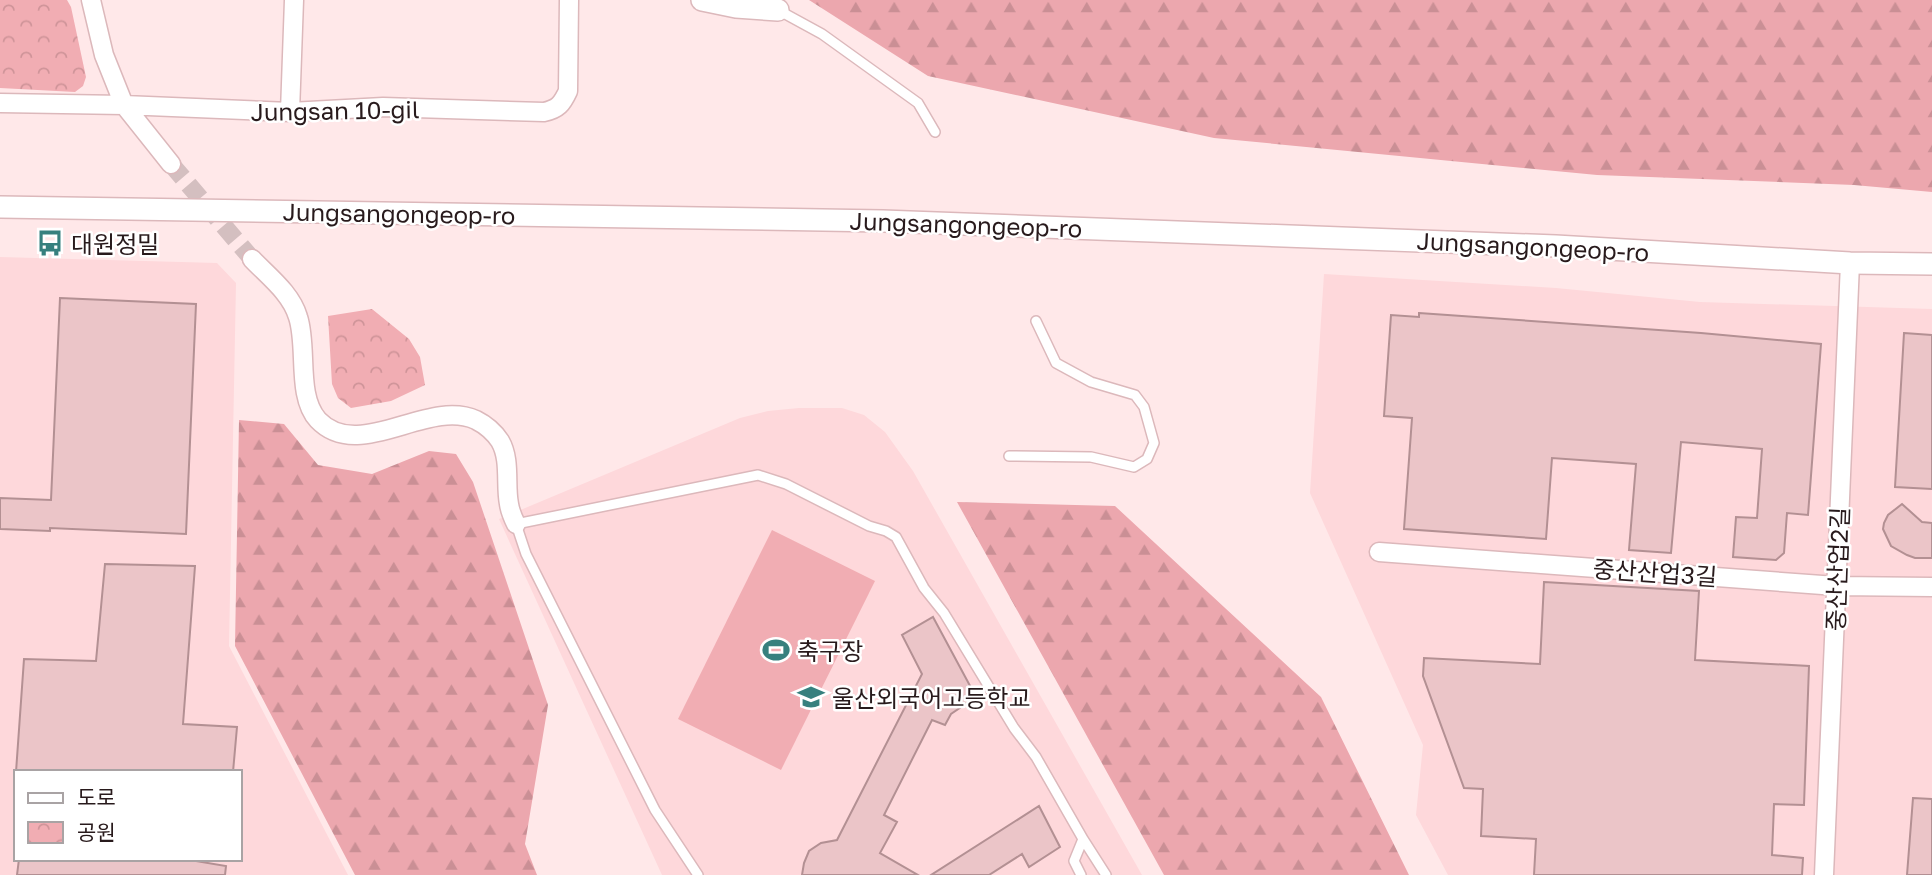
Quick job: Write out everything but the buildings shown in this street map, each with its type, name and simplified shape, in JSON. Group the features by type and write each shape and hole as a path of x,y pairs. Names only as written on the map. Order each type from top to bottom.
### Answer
{"street":[{"path":"91,0 104,55 124,105 171,164"},
{"path":"290,112 294,0"},
{"name":"Jungsan 10-gil","path":"0,103 290,112 383,107 544,112 555,110 568,92 569,0"},
{"path":"702,0 736,7 778,10"},
{"name":"Jungsangongeop-ro","path":"0,207 883,221 1556,246 1850,263 1932,264"},
{"path":"252,259 288,296 298,315 303,337 307,397 313,414 319,421 339,432 361,435 443,415 464,416 482,423 503,447 509,505 516,524"},
{"name":"중산산업2길","path":"1824,875 1850,263"},
{"name":"중산산업3길","path":"1379,552 1836,586 1932,587"}],"lane":[{"path":"778,10 822,34 918,103 935,132"},
{"path":"1009,456 1091,457 1134,467 1147,459 1154,443 1144,407 1135,396 1091,382 1056,363 1036,321"},
{"path":"698,875 655,810 526,554 516,524 758,475 772,478 896,537 924,588 944,613 1014,728 1036,757 1106,875"},
{"path":"1081,875 1074,861 1083,839"}],"shaded area":[{"path":"0,257 217,263 236,283 229,646 348,875 0,875"},
{"path":"1324,274 1556,288 1700,302 1932,309 1932,875 1448,875 1416,815 1423,745 1310,493"},
{"name":"울산외국어고등학교","path":"842,408 864,415 885,432 913,471 1142,875 662,875 499,519 740,418 768,411"}],"green space":[{"path":"0,0 67,0 71,7 86,77 83,86 75,92 0,88"},
{"path":"809,0 1932,0 1932,192 1854,185 1597,175 1214,138 928,76"},
{"path":"372,309 409,339 420,357 425,385 391,401 351,408 338,398 332,384 328,316"},
{"path":"239,420 284,424 318,465 372,474 429,451 456,454 473,482 548,705 525,844 537,875 355,875 235,646"},
{"path":"957,502 1115,506 1321,697 1409,875 1164,875"},
{"name":"축구장","path":"772,530 875,581 781,770 678,719"}],"tunnel":[{"path":"171,164 252,259"}],"place":[{"name":"대원정밀","path":"50,243"},
{"name":"축구장","path":"776,650"},
{"name":"울산외국어고등학교","path":"811,697"}]}
